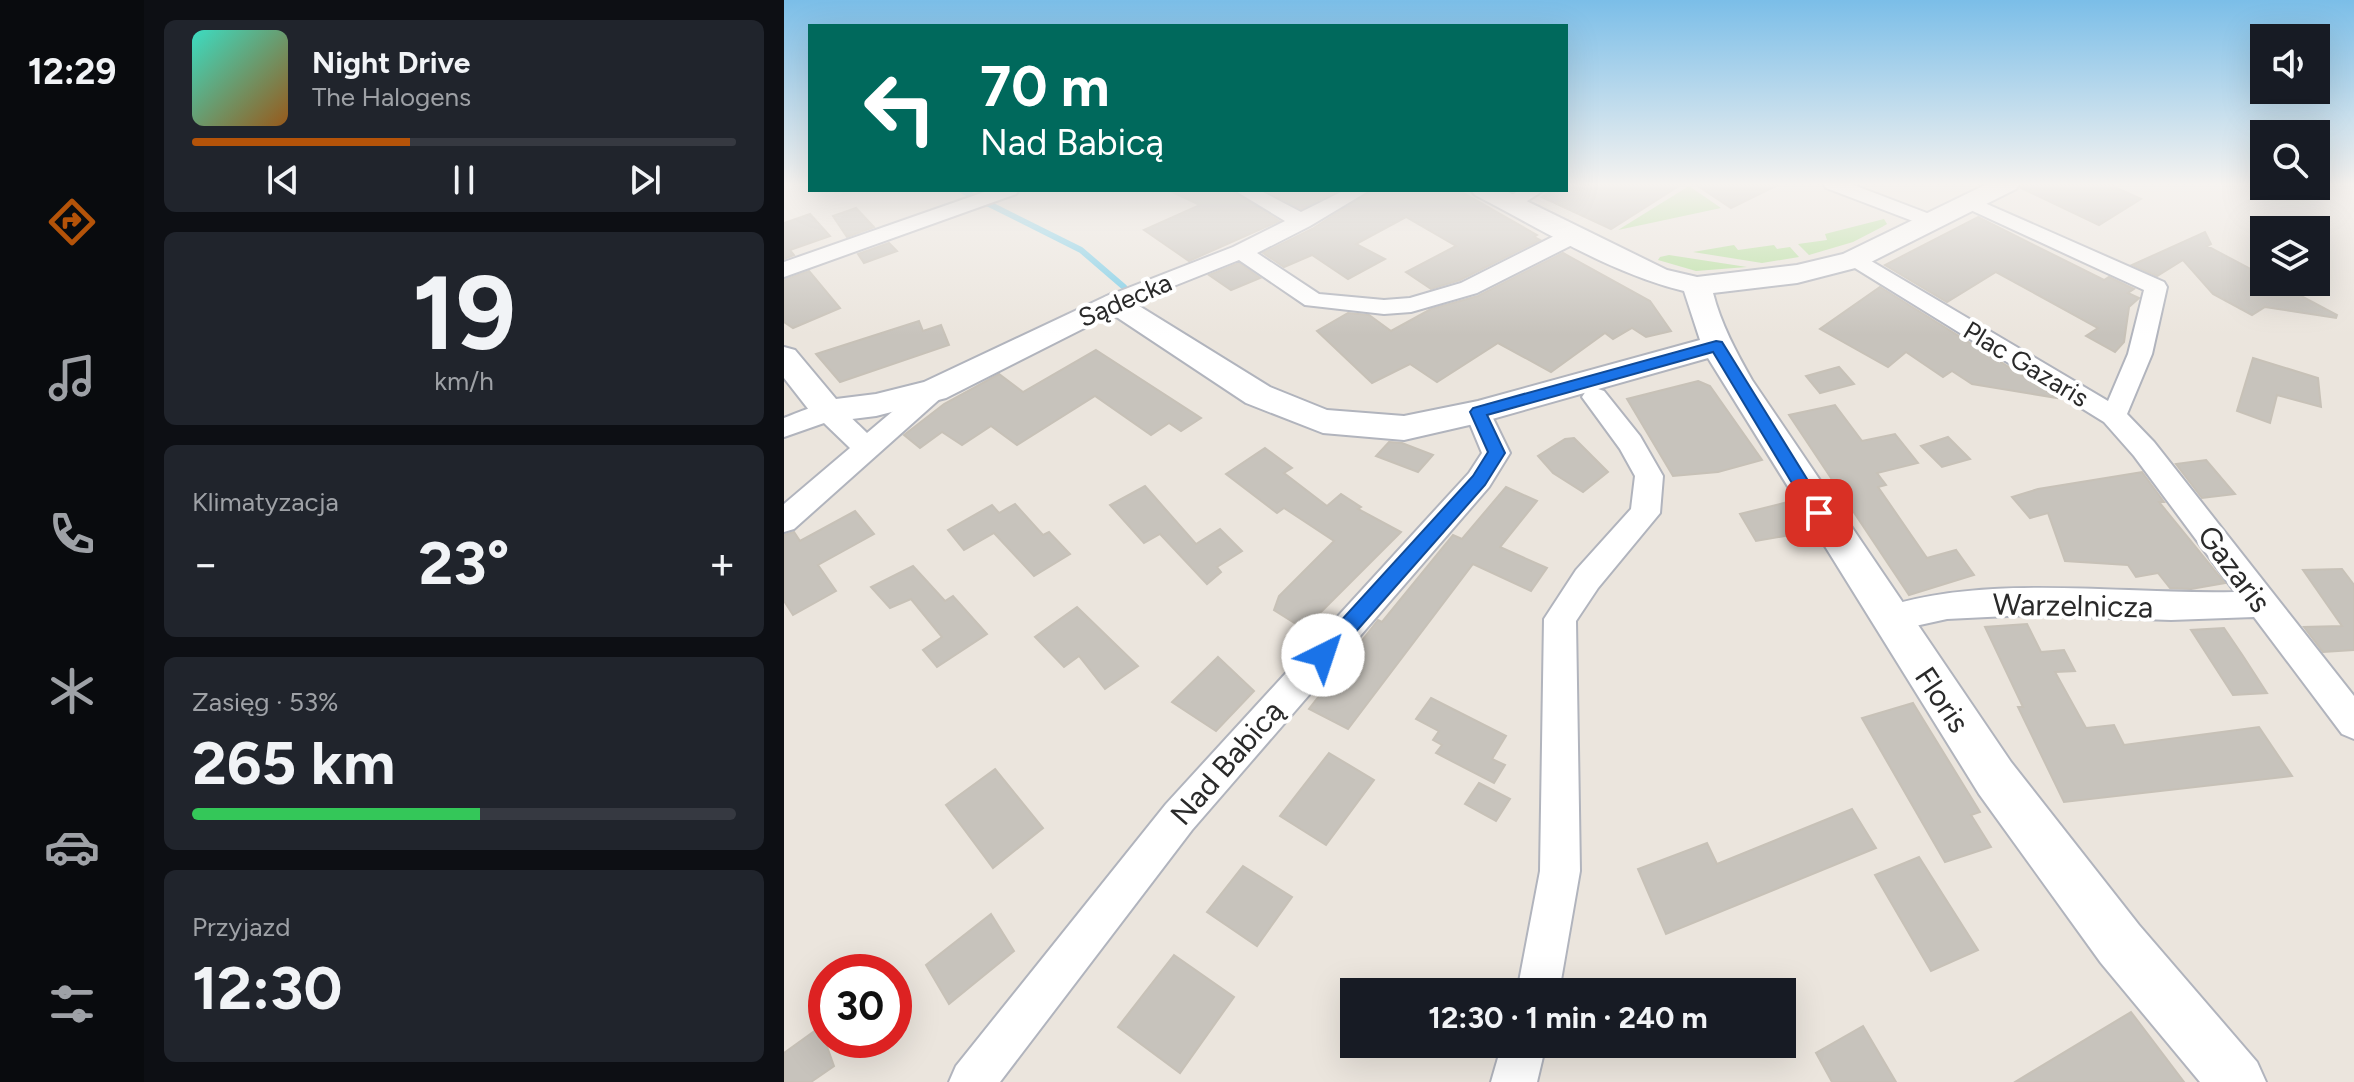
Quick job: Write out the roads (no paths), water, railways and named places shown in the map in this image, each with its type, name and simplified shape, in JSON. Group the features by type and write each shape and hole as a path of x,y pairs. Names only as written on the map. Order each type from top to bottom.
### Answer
{"street":[{"path":"784,270 886,234"},
{"name":"Sądecka","path":"828,411 876,405 934,390 1113,302 1241,252 1277,234"},
{"path":"1241,252 1313,300 1384,307 1411,305 1469,288 1574,235 1657,276 1697,286 1797,274 1853,260 1907,234"},
{"name":"Plac Gazaris","path":"1853,260 2113,416 2123,399 2142,343 2156,287 2066,234"},
{"name":"Floris","path":"1697,286 1704,317 1716,346 1888,619 2025,819 2120,944 2237,1082"},
{"path":"1113,302 1258,395 1323,421 1404,428 1478,412 1716,346"},
{"path":"784,357 828,411 867,449"},
{"name":"Sądecka","path":"784,521 934,390"},
{"path":"1541,978 1560,871 1560,619 1587,579 1645,513 1649,476 1630,443 1595,397"},
{"path":"784,428 828,411"},
{"name":"Nad Babicą","path":"972,1082 1179,817 1479,480 1496,453 1478,412"},
{"name":"Gazaris","path":"2113,416 2144,449 2354,723"},
{"name":"Warzelnicza","path":"1888,619 1947,606 2028,602 2171,607 2260,604"},
{"path":"1514,1082 1520,1058"}],"waterway":[{"path":"1050,234 1081,250 1124,287"}]}
